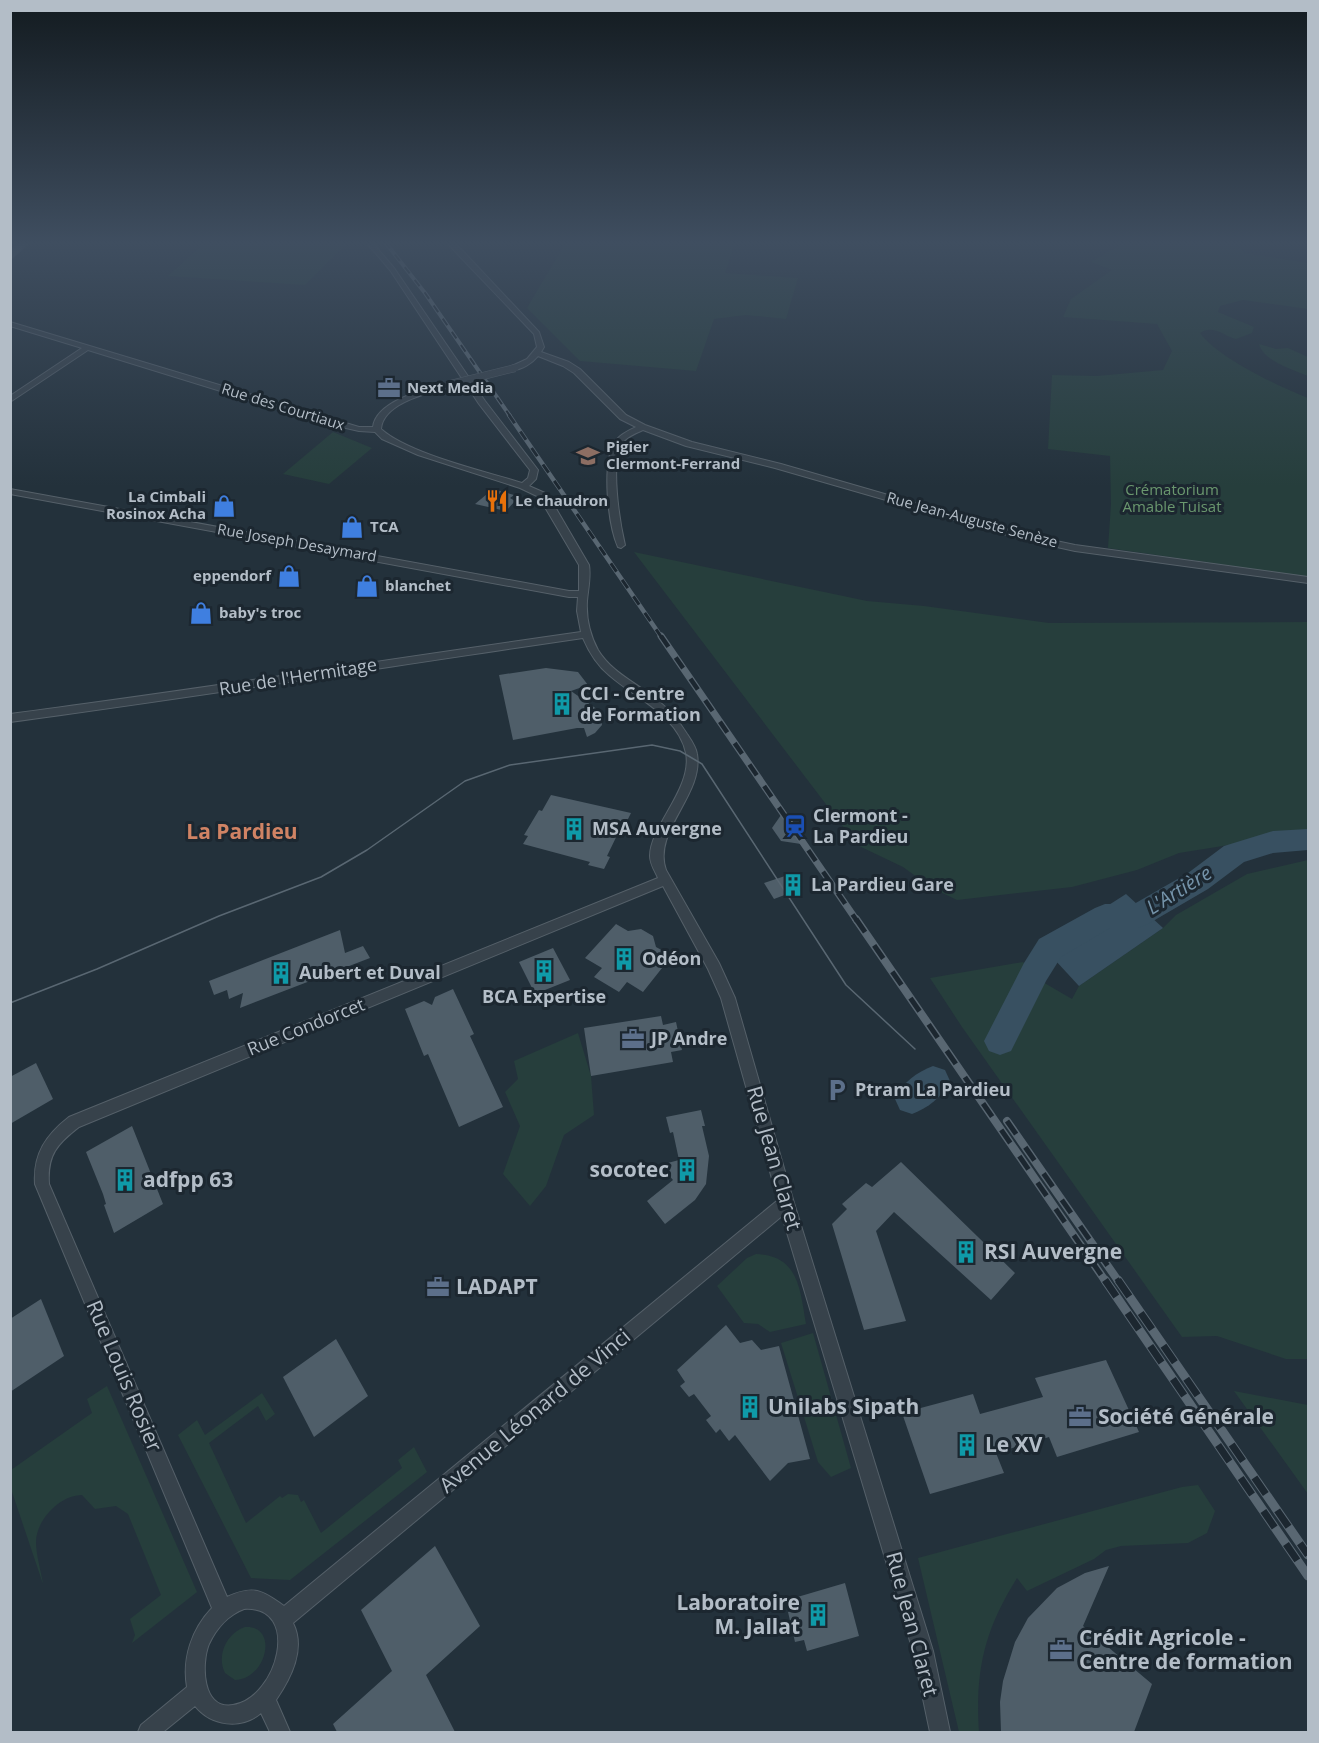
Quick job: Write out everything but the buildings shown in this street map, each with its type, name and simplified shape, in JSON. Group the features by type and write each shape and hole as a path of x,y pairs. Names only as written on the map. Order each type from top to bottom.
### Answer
{"street":[{"path":"429,323 482,402 534,470 532,479 523,486"},
{"path":"377,430 378,420 393,406 421,392 527,363 537,353 541,341 528,323"},
{"name":"Rue des Courtiaux","path":"10,324 327,422 359,429 377,430 379,435 402,447 523,486 542,495 584,565 587,574 583,594 583,620 586,634"},
{"path":"10,400 87,348"},
{"name":"Rue Jean-Auguste Senèze","path":"537,353 566,364 577,371 613,408 642,428 689,444 778,466 1032,538 1075,548 1308,580"},
{"path":"621,546 615,517 613,474 615,450 622,439 642,428"},
{"name":"Rue Joseph Desaymard","path":"10,491 569,594 583,594"},
{"name":"Rue de l'Hermitage","path":"10,718 205,692 586,634"},
{"name":"Rue Jean Claret","path":"586,634 597,656 612,672 651,700 670,718 692,756 689,775 657,846 656,859 665,880 714,967 728,998 786,1203 923,1651 940,1732"},
{"name":"Rue Condorcet","path":"52,1142 74,1122 665,880"},
{"name":"Rue Louis Rosier","path":"52,1142 42,1161 42,1184 223,1611"},
{"name":"Avenue Léonard de Vinci","path":"284,1618 786,1203"},
{"path":"258,1599 273,1605 284,1618 289,1637 288,1659 279,1680 266,1699 250,1710 234,1715 218,1713 206,1705 197,1691 194,1670 198,1648 208,1627 223,1611 240,1601 258,1599"},
{"path":"148,1732 197,1691"},
{"path":"266,1699 280,1732"}],"green space":[{"path":"542,323 712,323 696,371 580,361"},
{"name":"Crématorium Amable Tuisat","path":"1148,323 1245,323 1254,327 1252,333 1236,339 1214,330 1200,333 1209,343 1235,362 1308,398 1308,577 1108,548 1111,504 1110,456 1048,449 1052,375 1097,376 1163,370 1172,351 1157,324"},
{"path":"1259,344 1276,349 1288,348 1308,357 1308,376 1273,360 1266,355"},
{"path":"333,432 372,448 329,484 283,474"},
{"path":"634,552 867,601 924,606 1049,623 1308,622 1308,836 1254,841 1179,853 1137,870 1072,887 957,900 932,888 903,867 857,845"},
{"path":"1308,860 1308,1359 1286,1359 1217,1336 1182,1337 962,1027 930,978 1023,962 1041,981 1072,999 1079,986 1163,928 1176,915 1247,874"},
{"path":"578,1033 591,1076 594,1115 564,1135 546,1186 530,1206 503,1174 520,1126 505,1092 518,1079 514,1061"},
{"path":"756,1254 770,1256 789,1268 799,1287 806,1324 770,1332 758,1324 744,1323 717,1286 747,1258"},
{"path":"813,1333 851,1468 831,1477 818,1462 781,1343"},
{"path":"107,1386 197,1592 132,1643 135,1635 130,1619 161,1595 128,1514 116,1506 95,1509 82,1495 66,1499 58,1504 45,1517 37,1534 37,1552 43,1584 11,1489 11,1470 92,1413 87,1399"},
{"path":"1234,1391 1308,1405 1308,1494"},
{"path":"262,1393 275,1414 266,1421 258,1406 209,1443 246,1523 280,1496 282,1498 288,1494 298,1495 301,1502 304,1500 321,1533 402,1468 398,1460 414,1447 427,1472 290,1580 251,1578 178,1435 197,1420 205,1435"},
{"path":"1198,1485 1215,1511 1207,1533 1188,1543 1121,1546 1106,1550 1094,1559 1027,1591 1017,1578 997,1616 984,1652 979,1690 979,1732 959,1732 918,1558 1182,1487"},
{"path":"245,1627 256,1629 262,1634 265,1652 255,1671 235,1680 225,1673 223,1652 228,1639"}],"water":[{"path":"1126,894 1163,928 1079,986 1043,947"}],"waterway":[{"name":"L'Artière","path":"1000,1041 1035,972 1050,948 1105,916 1138,916 1198,881 1234,854 1273,842 1308,840"},
{"name":"L'Artière","path":"912,1099 933,1081"}],"tram line":[{"path":"10,1003 97,969 219,916 321,877 367,850 465,781 510,765 652,745 680,751 702,764 846,985 915,1049"}],"railway":[{"path":"446,323 510,416"},
{"path":"509,415 662,638"},
{"path":"661,636 857,921"},
{"path":"856,919 1106,1282"},
{"path":"1007,1121 1119,1282"},
{"path":"1105,1280 1308,1576"},
{"path":"1118,1280 1308,1555"}],"place":[{"name":"Next Media","path":"389,388"},
{"name":"Pigier Clermont-Ferrand","path":"588,456"},
{"name":"Le chaudron","path":"497,501"},
{"name":"La Cimbali Rosinox Acha","path":"224,506"},
{"name":"TCA","path":"352,527"},
{"name":"eppendorf","path":"289,576"},
{"name":"blanchet","path":"367,586"},
{"name":"baby's troc","path":"201,613"},
{"name":"CCI - Centre de Formation","path":"562,704"},
{"name":"Clermont - La Pardieu","path":"795,826"},
{"name":"MSA Auvergne","path":"574,829"},
{"name":"La Pardieu Gare","path":"793,885"},
{"name":"Odéon","path":"624,959"},
{"name":"BCA Expertise","path":"544,971"},
{"name":"Aubert et Duval","path":"281,973"},
{"name":"JP Andre","path":"633,1039"},
{"name":"Ptram La Pardieu","path":"837,1090"},
{"name":"socotec","path":"687,1170"},
{"name":"adfpp 63","path":"125,1180"},
{"name":"RSI Auvergne","path":"966,1252"},
{"name":"LADAPT","path":"438,1287"},
{"name":"Unilabs Sipath","path":"750,1407"},
{"name":"Société Générale","path":"1080,1417"},
{"name":"Le XV","path":"967,1445"},
{"name":"Laboratoire M. Jallat","path":"818,1615"},
{"name":"Crédit Agricole - Centre de formation","path":"1061,1650"}],"district":[{"name":"La Pardieu","path":"242,832"}]}
